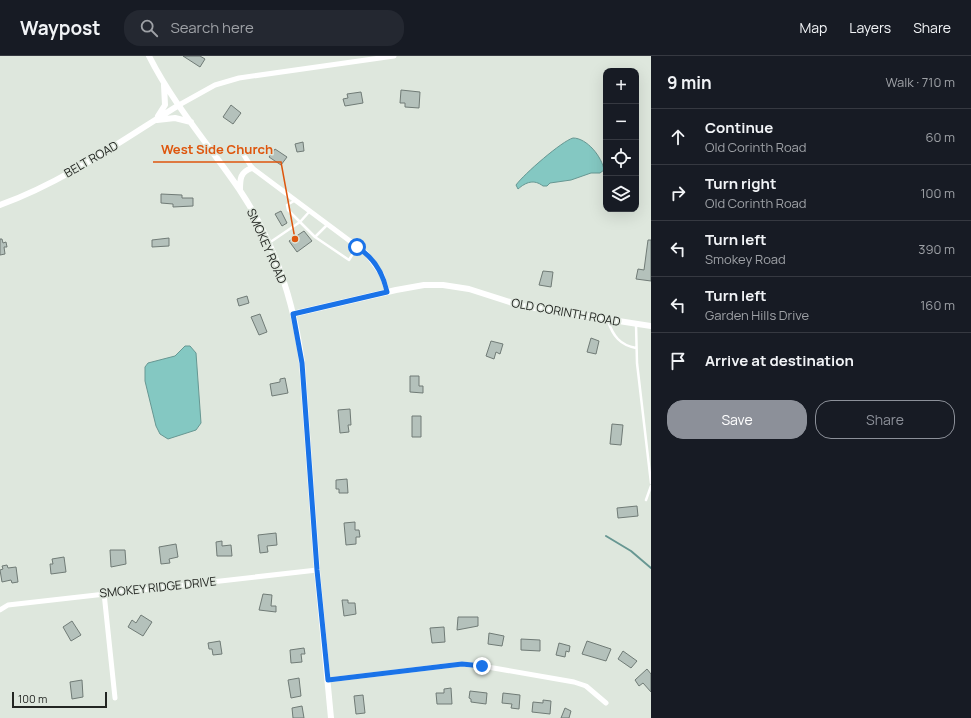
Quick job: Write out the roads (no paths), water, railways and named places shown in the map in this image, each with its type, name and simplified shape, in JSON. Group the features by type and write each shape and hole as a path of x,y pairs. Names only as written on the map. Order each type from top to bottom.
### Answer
{"street":[{"path":"149,56 166,89 165,105 162,112 154,121"},
{"path":"179,105 215,85 239,78 394,56"},
{"name":"SMOKEY ROAD","path":"162,80 240,190 269,244 283,278 293,314 302,363 317,570 331,718"},
{"name":"BELT ROAD","path":"0,205 58,178 179,105"},
{"path":"154,121 175,118 191,122"},
{"path":"240,149 252,168 294,201 366,253 382,275 387,292"},
{"path":"240,190 240,179 242,174 252,168"},
{"name":"OLD CORINTH ROAD","path":"293,314 387,292 424,285 443,285 469,289 522,306 651,326"},
{"name":"SMOKEY RIDGE DRIVE","path":"0,610 8,605 317,570"},
{"path":"104,593 115,698"},
{"path":"328,680 462,664 574,682 586,686 606,703"}],"lane":[{"path":"294,201 287,205 288,210 315,237 349,260 357,247"},
{"path":"269,244 300,222 309,212"},
{"path":"315,237 327,225"},
{"path":"608,320 617,340 627,346 636,348"},
{"path":"636,324 636,348 651,483"},
{"path":"646,500 651,486"}],"water":[{"path":"573,138 578,139 593,149 603,165 603,171 600,173 591,173 571,180 550,183 547,186 530,182 518,189 516,185 520,180 552,151"},
{"path":"185,346 190,346 196,353 201,423 196,430 168,439 160,434 156,426 145,381 145,367 148,363 175,356"}],"waterway":[{"path":"606,536 631,551 651,568"}],"place":[{"name":"West Side Church","path":"295,239"}]}
